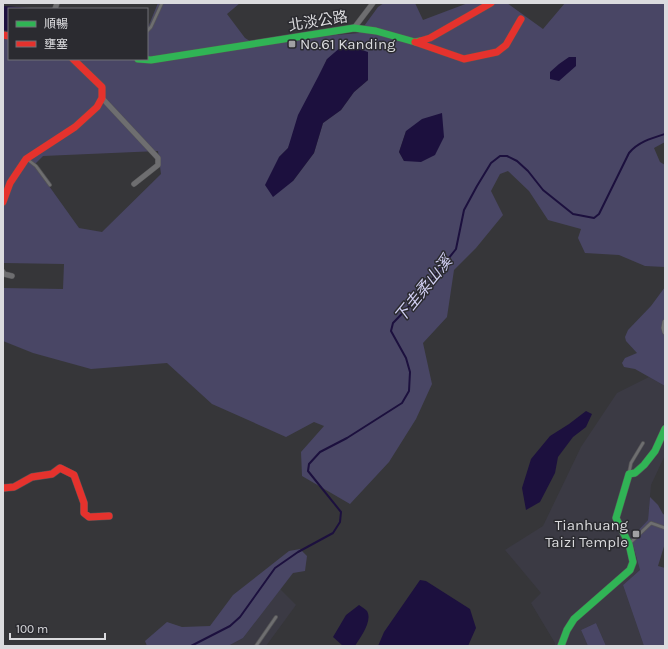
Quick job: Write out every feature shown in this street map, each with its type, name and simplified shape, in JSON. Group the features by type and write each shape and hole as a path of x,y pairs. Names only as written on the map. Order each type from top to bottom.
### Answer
{"street":[{"path":"354,28 373,3"},
{"path":"415,42 430,38 491,3"},
{"name":"北淡公路","path":"148,60 354,28 376,31 415,42 464,59 497,52 506,45 521,19"},
{"path":"3,202 10,183 26,159 75,127 97,107 102,98 102,87 74,60"},
{"path":"102,98 158,158 158,165 134,184"},
{"path":"3,272 4,274 12,276"},
{"path":"665,322 665,332"},
{"path":"561,646 567,630 574,619 630,570 634,562 629,544 616,518 629,474 635,473 648,460 655,451 665,429"},
{"path":"3,488 14,487 32,477 52,474 60,468 74,475 84,503 84,513 88,517 110,516"}],"lane":[{"path":"148,30 151,27 162,3"},
{"path":"26,159 36,166 50,185"},
{"path":"629,474 631,463 643,443"},
{"path":"629,544 651,523 665,528"},
{"path":"256,646 276,617"}],"shaded area":[{"path":"158,3 240,3 227,14 245,38 258,46 325,36 359,33 378,7 384,3 415,3 423,20 468,3 507,3 543,29 565,3 665,3 665,142 654,148 660,162 665,165 665,267 645,266 619,255 585,253 578,238 581,229 548,220 529,191 508,171 500,174 491,191 503,215 476,248 454,270 447,317 423,343 432,384 416,419 389,462 350,504 302,476 301,452 324,426 314,422 286,437 212,404 167,363 91,369 33,353 3,341 3,288 3,93 4,91 3,33 8,34 8,60 148,60 148,26","holes":["327,59 368,80 354,92 341,110 323,123 314,153 293,181 279,157 288,148","406,131 404,161 399,152","158,151 161,174 102,232 79,228 34,165 43,156","4,263 64,264 63,289 3,288"]},
{"path":"3,6 30,8 8,8 8,31 3,30"},
{"path":"342,46 368,52 368,80 354,92 341,110 323,123 314,153 293,181 273,197 265,185 279,157 288,148 298,115 327,59"},
{"path":"569,57 576,57 576,66 559,81 550,79 550,72"},
{"path":"442,113 444,137 435,155 421,162 404,161 399,152 406,131 422,119"},
{"path":"665,287 665,386 635,369 624,367 622,363 625,358 637,353 626,341 625,337 628,330 651,306"},
{"path":"649,377 665,386 665,422 661,430 665,433 665,455 651,485 648,520 631,538 640,570 623,585 644,646 606,646 596,623 581,630 588,646 555,646 555,643 531,603 541,593 505,550 543,526 581,447 617,393"},
{"path":"586,411 592,414 586,427 573,437 558,457 555,473 540,502 526,510 522,488 531,459 550,436"},
{"path":"650,497 665,515 665,543 658,566 665,568 665,646 644,646 623,585 640,570 631,538 648,520"},
{"path":"300,549 307,556 305,571 293,573 243,638 228,646 147,646 145,641 167,622 182,627 210,626 233,595 289,551"},
{"path":"420,580 426,581 470,609 476,628 468,646 378,646 384,632"},
{"path":"280,589 296,605 266,646 228,646 243,638"},
{"path":"359,605 367,611 367,624 363,634 355,646 343,646 333,637 346,615"},
{"path":"596,623 606,646 588,646 581,630"}],"waterway":[{"name":"下圭柔山溪","path":"191,646 230,626 240,617 275,568 298,552 333,533 340,522 341,512 308,471 309,464 320,452 347,438 402,403 409,391 410,372 406,358 391,331 393,323 418,297 456,249 464,210 491,163 500,156 507,156 517,161 528,171 543,190 573,214 594,218 599,214 629,153 641,143 665,134"}],"traffic: fast":[{"path":"148,60 354,28 376,31 415,42 420,41"},
{"path":"561,646 567,630 574,619 630,570 633,562 629,544 616,518 629,474 635,473 644,465 655,451 665,429"}],"traffic: jam":[{"path":"420,41 430,38 491,3"},
{"path":"415,42 464,59 497,52 506,45 521,19"},
{"path":"3,35 8,36"},
{"path":"3,202 10,183 26,159 75,127 97,107 102,98 102,87 74,60"},
{"path":"3,488 14,487 32,477 52,474 60,468 74,475 84,503 84,513 89,517 109,516"}],"place":[{"name":"No.61 Kanding","path":"292,44"},
{"name":"Tianhuang Taizi Temple","path":"636,534"}]}
